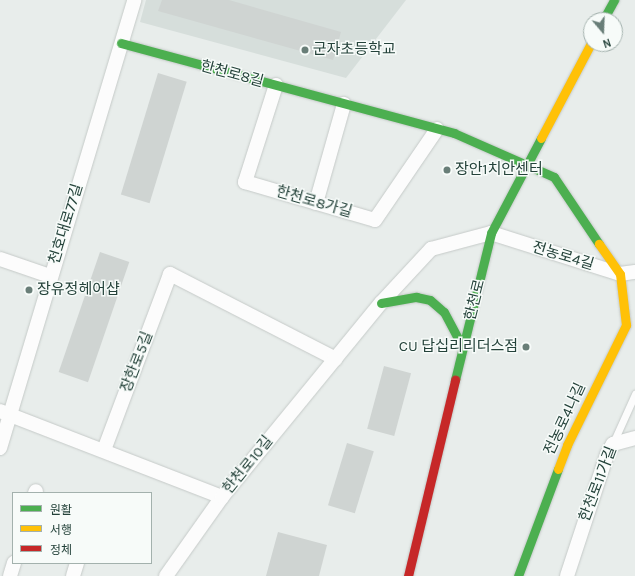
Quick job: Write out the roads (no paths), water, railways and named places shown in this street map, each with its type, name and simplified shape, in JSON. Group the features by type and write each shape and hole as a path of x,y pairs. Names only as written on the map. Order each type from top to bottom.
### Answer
{"street":[{"name":"천호대로77길","path":"0,448 5,412 50,276 134,0"},
{"path":"607,12 614,0"},
{"name":"한천로8길","path":"121,43 438,129 526,163 554,177 620,274"},
{"name":"한천로","path":"408,576 491,233 526,163 586,52"},
{"name":"한천로8가길","path":"276,85 245,182 375,220 438,129"},
{"path":"316,203 344,104"},
{"name":"전농로4길","path":"491,233 620,274 635,272"},
{"name":"한천로10길","path":"169,575 222,497 381,304 431,249 491,233"},
{"path":"0,259 50,276"},
{"name":"장한로5길","path":"104,450 170,274 336,359"},
{"name":"전농로4나길","path":"518,576 567,445 626,324 620,274"},
{"path":"381,304 416,297 430,300 444,312 463,347"},
{"path":"5,412 222,497"},
{"path":"613,444 635,438"},
{"name":"한천로11가길","path":"567,576 590,499 613,444"},
{"path":"10,576 14,564"},
{"path":"73,576 77,564"}],"lane":[{"name":"한천로11가길","path":"613,444 635,394"}],"place":[{"name":"군자초등학교","path":"305,50"},
{"name":"장안1치안센터","path":"447,170"},
{"name":"장유정헤어샵","path":"29,290"},
{"name":"CU 답십리리더스점","path":"526,347"}]}
